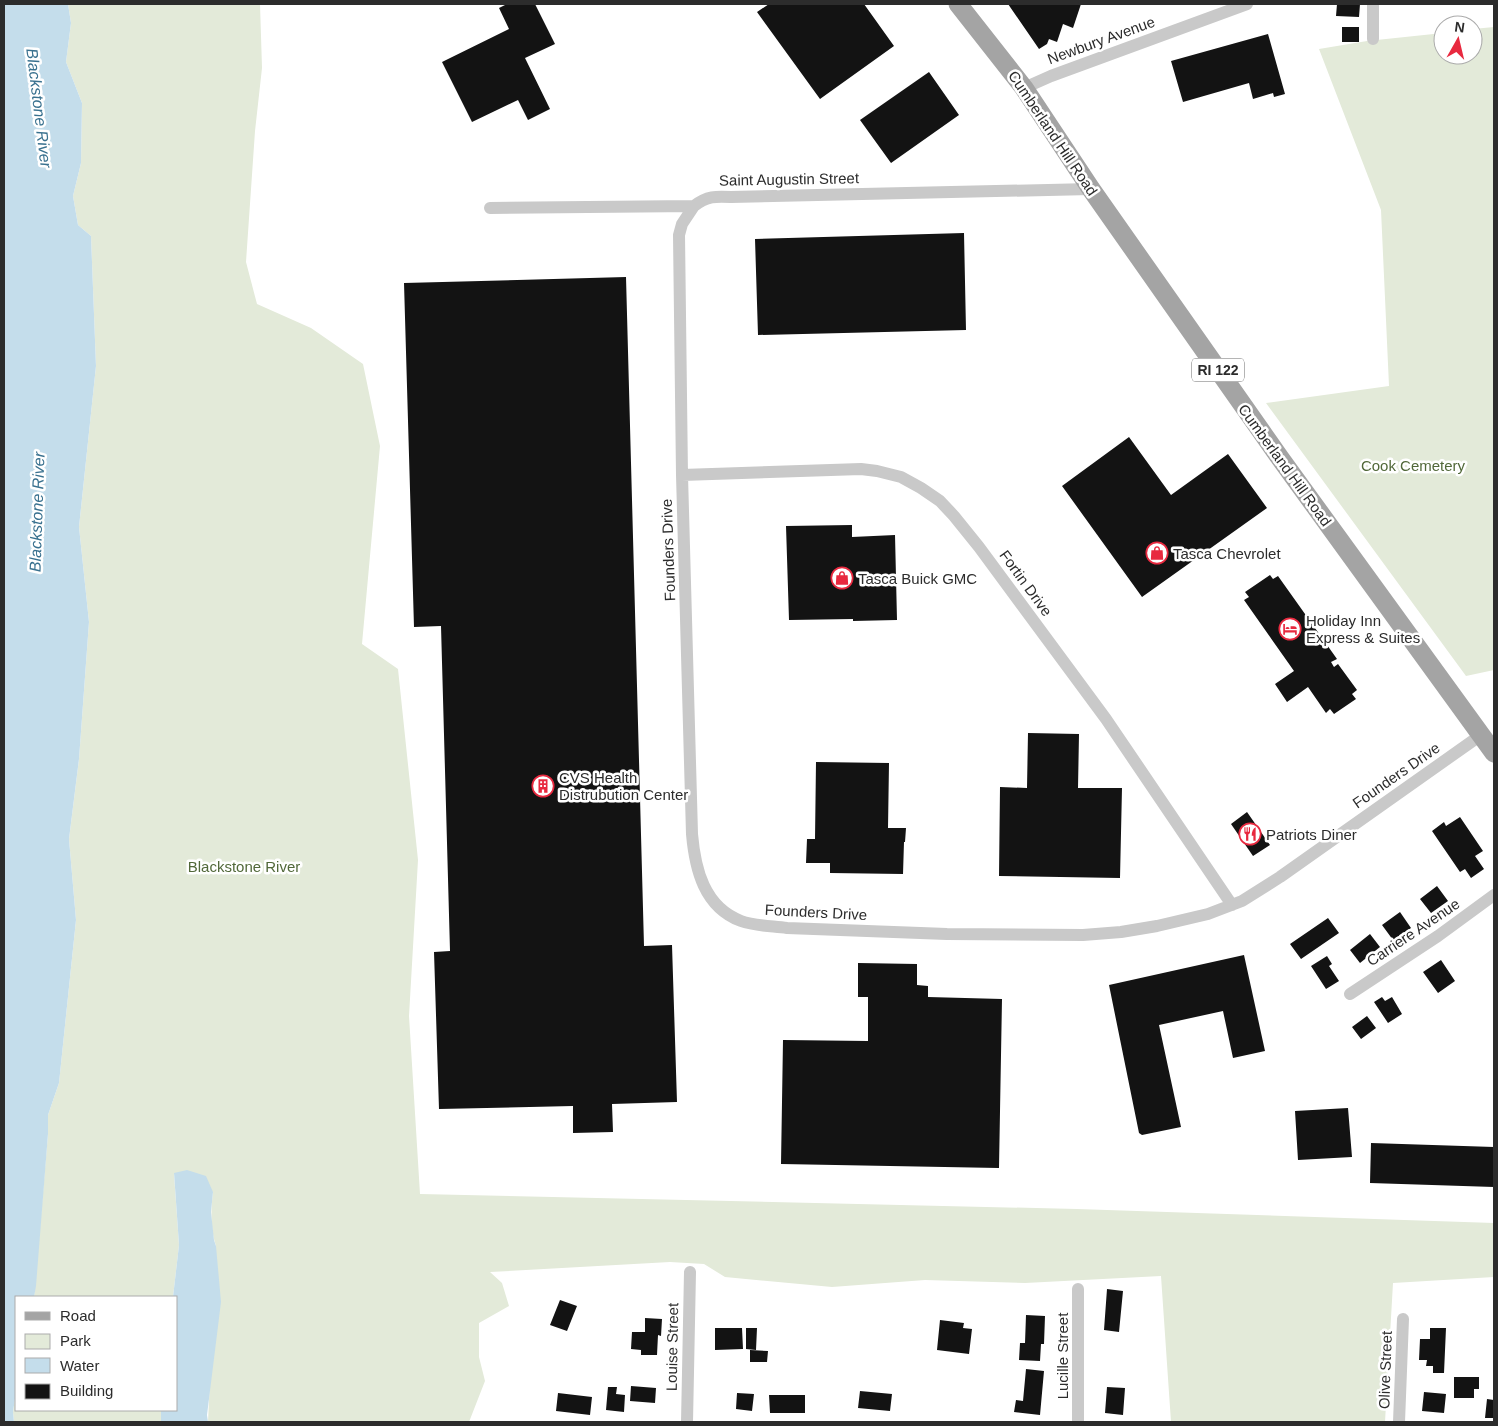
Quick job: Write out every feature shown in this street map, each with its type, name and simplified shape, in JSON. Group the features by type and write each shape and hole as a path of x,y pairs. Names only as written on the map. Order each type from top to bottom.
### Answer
{"main road":[{"name":"Cumberland Hill Road","path":"958,4 1024,88 1091,190 1280,458 1494,753"}],"street":[{"name":"Newbury Avenue","path":"1024,88 1051,76 1247,4"},
{"path":"1373,4 1373,39"},
{"name":"Saint Augustin Street","path":"490,208 694,206 712,196 1091,190"},
{"name":"Founders Drive","path":"694,206 682,224 680,234 682,475 693,852 704,886 715,904 723,911 751,924 787,928 1061,936 1121,932 1157,926 1208,914 1242,901 1280,877 1481,735"},
{"name":"Fortin Drive","path":"682,475 877,471 901,477 921,488 940,502 980,547 1106,719 1232,905"},
{"name":"Carriere Avenue","path":"1350,994 1438,936 1494,895"},
{"name":"Louise Street","path":"687,1422 690,1272"},
{"name":"Lucille Street","path":"1078,1289 1078,1422"},
{"name":"Olive Street","path":"1399,1422 1403,1319"}],"green space":[{"name":"Blackstone River","path":"68,4 260,4 262,68 255,131 246,262 257,304 311,328 363,364 380,446 362,644 398,669 418,860 409,1016 420,1194 1077,1209 1494,1223 1494,1277 1393,1283 1385,1422 1171,1422 1161,1276 1025,1283 925,1280 832,1287 725,1277 704,1264 670,1262 490,1272 502,1283 509,1306 479,1323 479,1357 485,1381 469,1422 208,1422 216,1246 212,1219 213,1192 174,1174 179,1245 173,1296 34,1296 48,1115 59,1083 76,920 69,839 79,759 89,622 79,527 96,366 91,236 78,225 73,196 81,163 82,103 66,62 71,23"},
{"name":"Cook Cemetery","path":"1494,27 1494,670 1466,676 1266,403 1389,386 1381,210 1319,49 1367,41 1433,34 1433,65 1483,65 1483,28"},
{"path":"15,1399 15,1411 161,1411 161,1422 14,1422"}],"water":[{"name":"Blackstone River","path":"4,4 68,4 71,23 66,62 82,103 81,163 73,196 78,225 91,236 96,366 79,527 89,622 79,759 69,839 76,920 59,1083 48,1115 36,1286 34,1296 15,1296 14,1422 4,1422"},
{"path":"187,1170 206,1176 213,1192 211,1212 221,1302 207,1415 208,1422 161,1422 161,1411 178,1411 178,1296 173,1296 179,1245 174,1173"}],"building":[{"path":"507,4 535,4 555,44 525,58 550,109 528,120 518,100 472,122 442,62 509,29 499,8"},
{"path":"769,4 864,4 894,46 820,99 757,12"},
{"path":"1008,4 1081,4 1073,28 1063,24 1057,42 1049,39 1047,44 1039,49"},
{"path":"1337,4 1360,4 1359,17 1336,16"},
{"path":"1342,27 1359,27 1359,42 1342,42"},
{"path":"1268,34 1285,94 1274,97 1273,93 1253,99 1249,83 1183,102 1171,61"},
{"path":"929,72 959,115 891,163 860,120"},
{"path":"964,233 966,330 758,335 755,239"},
{"name":"CVS Health Distrubution Center","path":"626,277 644,946 672,945 677,1102 612,1104 613,1132 573,1133 573,1106 439,1109 434,952 450,951 441,626 414,627 404,283"},
{"name":"Tasca Chevrolet","path":"1129,437 1171,495 1228,454 1267,508 1142,597 1062,486"},
{"name":"Tasca Buick GMC","path":"852,525 852,537 895,535 897,620 789,620 786,526"},
{"name":"Holiday Inn Express & Suites","path":"1270,575 1273,579 1278,576 1337,659 1331,662 1334,667 1338,664 1357,690 1352,694 1356,699 1334,714 1330,709 1326,713 1308,687 1287,702 1275,684 1294,671 1244,600 1249,597 1245,592"},
{"path":"1028,733 1079,734 1078,788 1122,788 1120,878 999,876 1000,787 1027,788"},
{"path":"816,762 889,763 888,828 906,828 903,874 830,873 830,863 806,863 807,839 815,839"},
{"name":"Patriots Diner","path":"1247,812 1270,845 1253,856 1231,824"},
{"path":"1460,817 1483,851 1475,856 1484,869 1471,878 1465,869 1460,872 1432,831 1444,822 1446,826"},
{"path":"1437,886 1448,901 1431,913 1420,899"},
{"path":"1400,912 1411,928 1393,940 1382,925"},
{"path":"1328,918 1339,933 1301,959 1290,944"},
{"path":"1370,934 1380,947 1360,963 1350,950"},
{"path":"1244,955 1265,1051 1233,1058 1223,1011 1159,1025 1181,1127 1142,1135 1139,1133 1109,985"},
{"path":"1327,956 1332,964 1329,966 1339,981 1326,989 1311,966"},
{"path":"1441,960 1455,981 1438,993 1423,972"},
{"path":"858,963 917,964 917,985 928,986 928,997 1002,999 999,1168 781,1164 783,1040 868,1041 868,997 858,997"},
{"path":"1382,997 1385,1001 1392,997 1402,1014 1388,1023 1374,1002"},
{"path":"1367,1016 1376,1028 1361,1039 1352,1027"},
{"path":"1348,1108 1352,1157 1298,1160 1295,1111"},
{"path":"1371,1143 1494,1147 1494,1187 1370,1183"},
{"path":"1107,1289 1123,1291 1119,1332 1104,1330"},
{"path":"560,1300 577,1306 567,1331 550,1325"},
{"path":"1026,1315 1045,1316 1044,1344 1041,1344 1040,1361 1019,1360 1020,1343 1025,1343"},
{"path":"645,1318 662,1319 661,1336 658,1335 657,1355 641,1355 641,1350 631,1349 632,1332 645,1332"},
{"path":"940,1320 964,1323 963,1328 972,1329 969,1354 937,1350"},
{"path":"715,1328 742,1328 743,1349 715,1350"},
{"path":"746,1328 757,1328 756,1350 746,1349"},
{"path":"1430,1328 1446,1328 1444,1373 1433,1373 1433,1366 1426,1366 1427,1360 1419,1360 1420,1339 1430,1339"},
{"path":"750,1350 768,1351 767,1362 750,1362"},
{"path":"1026,1369 1044,1371 1040,1415 1014,1412 1016,1400 1023,1401"},
{"path":"1454,1377 1479,1377 1479,1389 1474,1389 1474,1398 1454,1398"},
{"path":"631,1386 656,1388 655,1403 630,1401"},
{"path":"608,1387 617,1387 616,1394 625,1395 624,1412 606,1410"},
{"path":"1107,1387 1125,1388 1123,1415 1105,1413"},
{"path":"860,1391 892,1394 890,1411 858,1408"},
{"path":"1424,1392 1446,1394 1444,1413 1422,1411"},
{"path":"558,1393 592,1397 590,1415 556,1411"},
{"path":"737,1393 754,1394 752,1411 736,1409"},
{"path":"769,1395 805,1395 805,1413 770,1413"},
{"path":"1487,1399 1494,1400 1494,1418 1485,1418"}],"place":[{"name":"Tasca Chevrolet","path":"1157,553"},
{"name":"Tasca Buick GMC","path":"842,578"},
{"name":"Holiday Inn Express & Suites","path":"1290,629"},
{"name":"CVS Health Distrubution Center","path":"543,786"},
{"name":"Patriots Diner","path":"1250,834"}]}
